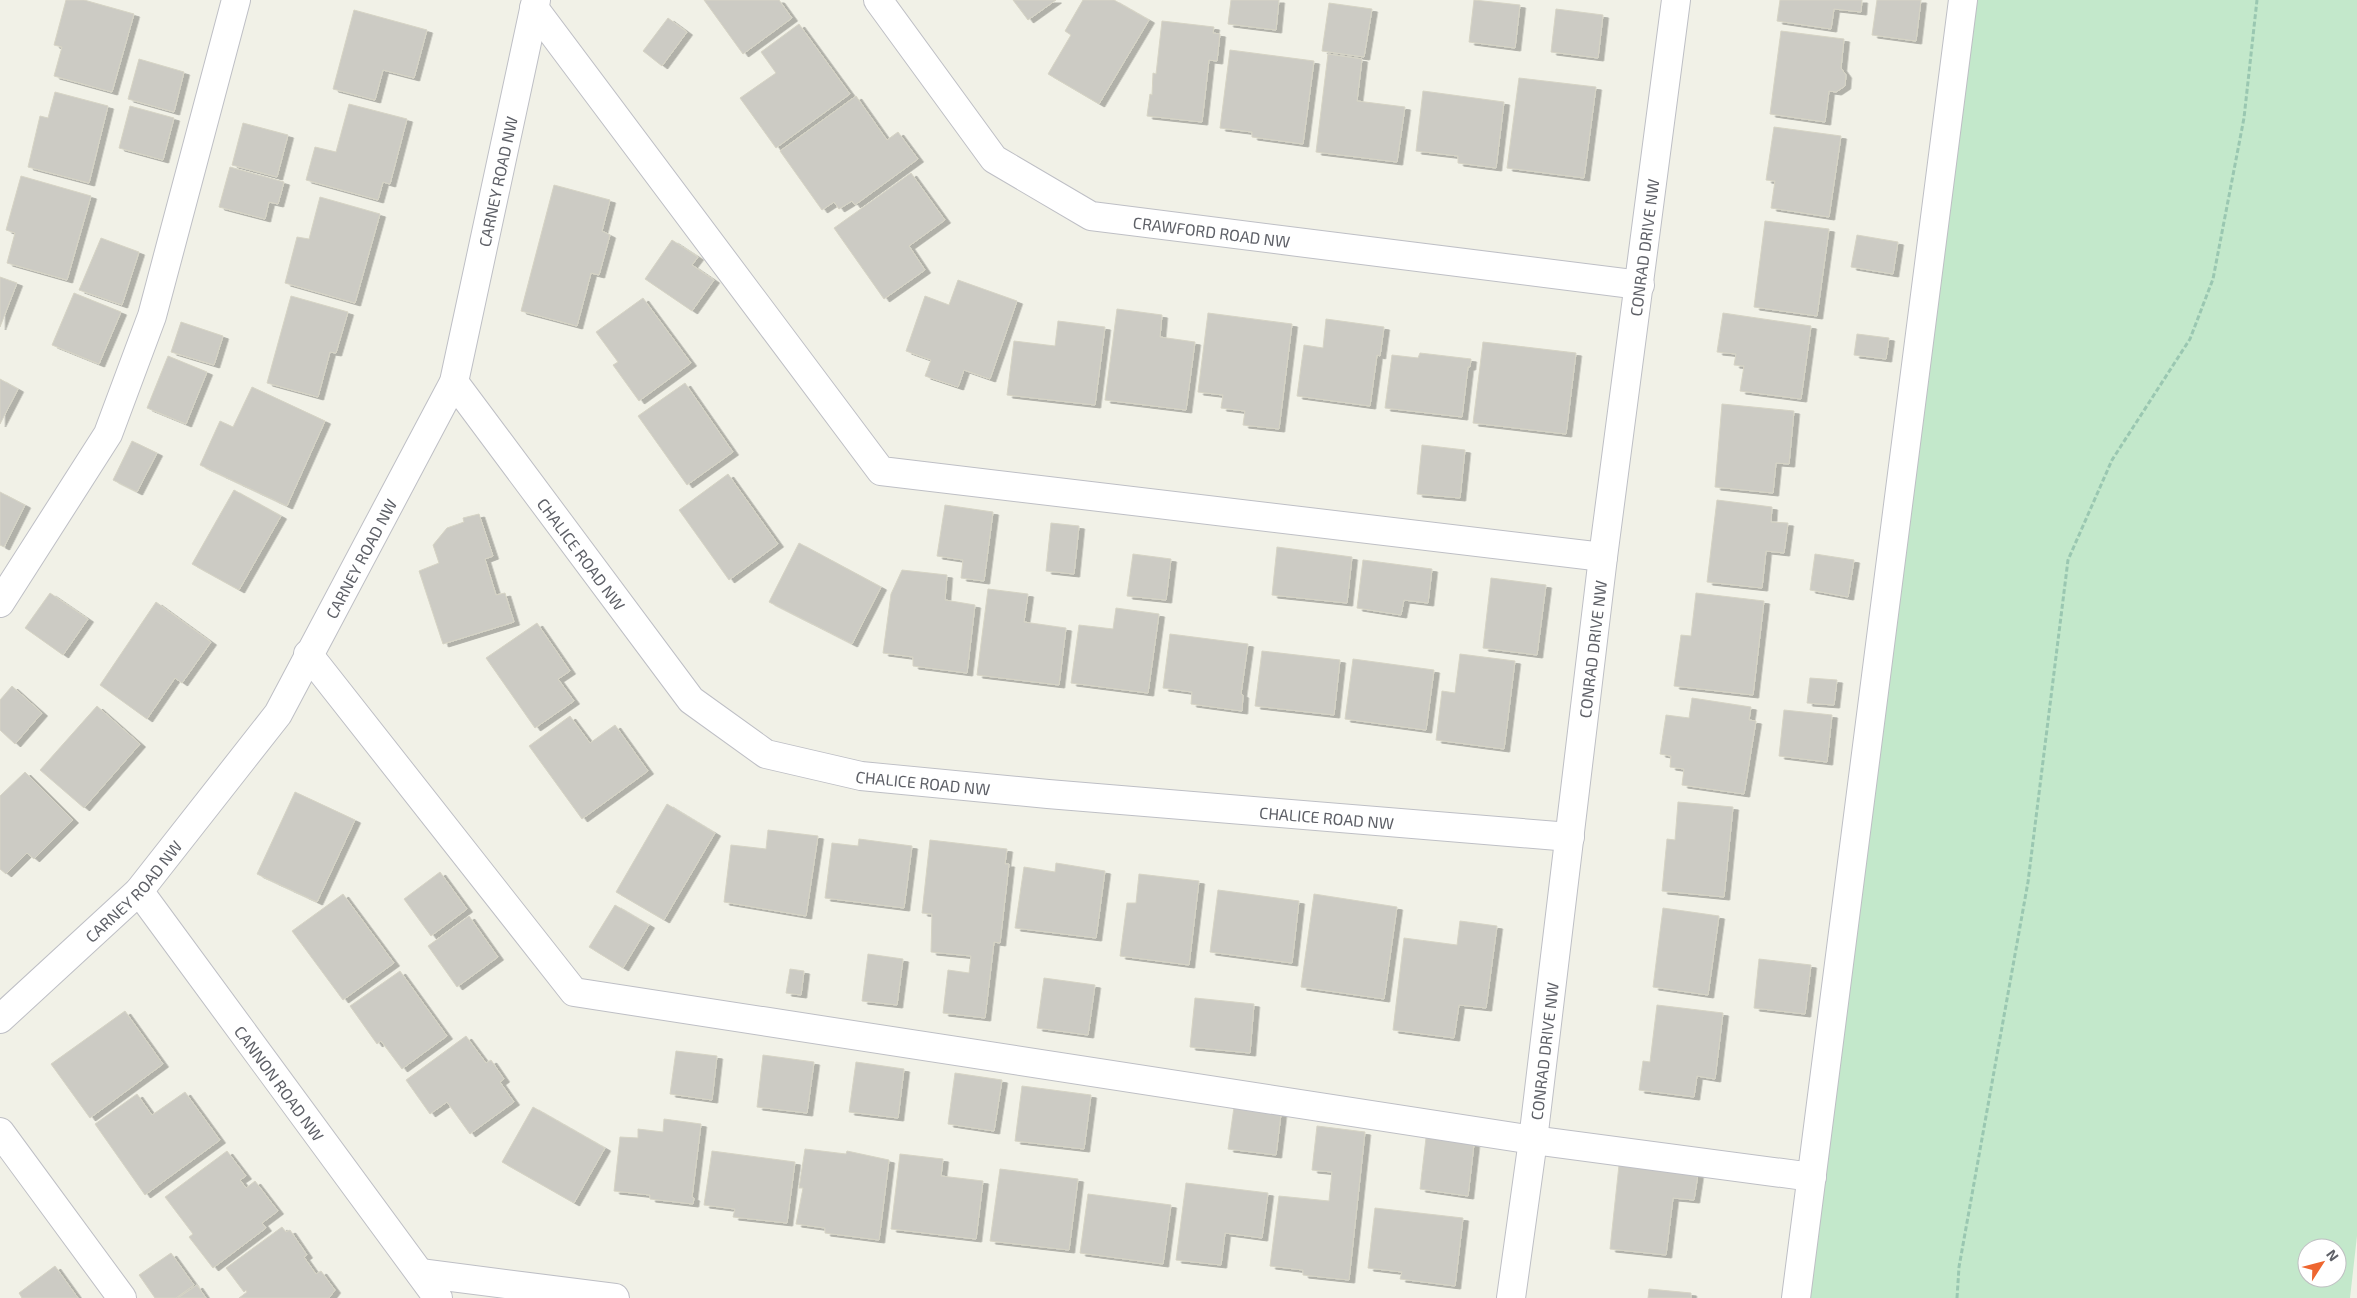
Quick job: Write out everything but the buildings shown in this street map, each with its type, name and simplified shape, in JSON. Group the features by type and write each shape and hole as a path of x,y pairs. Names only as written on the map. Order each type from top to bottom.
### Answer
{"street":[{"path":"0,603 108,434 152,316 236,0"},
{"name":"CRAWFORD ROAD NW","path":"878,0 994,159 1091,216 1640,284"},
{"name":"CONRAD DRIVE NW","path":"1511,1298 1533,1140 1603,557 1676,0"},
{"path":"1796,1298 1962,0"},
{"path":"535,4 880,471 1603,557"},
{"name":"CARNEY ROAD NW","path":"0,1019 140,891 278,714 308,654 454,382 535,4"},
{"name":"CHALICE ROAD NW","path":"454,382 691,700 766,754 861,776 1048,794 1570,837"},
{"path":"308,654 574,992 1533,1140 1812,1177"},
{"name":"CANNON ROAD NW","path":"140,891 438,1298"},
{"path":"0,1132 122,1298"},
{"path":"420,1273 615,1298"}],"path":[{"path":"1958,1298 1959,1267 2028,882 2068,560 2112,460 2190,339 2214,279 2244,118 2257,0"}],"green space":[{"path":"1973,0 2357,0 2357,1236 2350,1298 1810,1298"}]}
